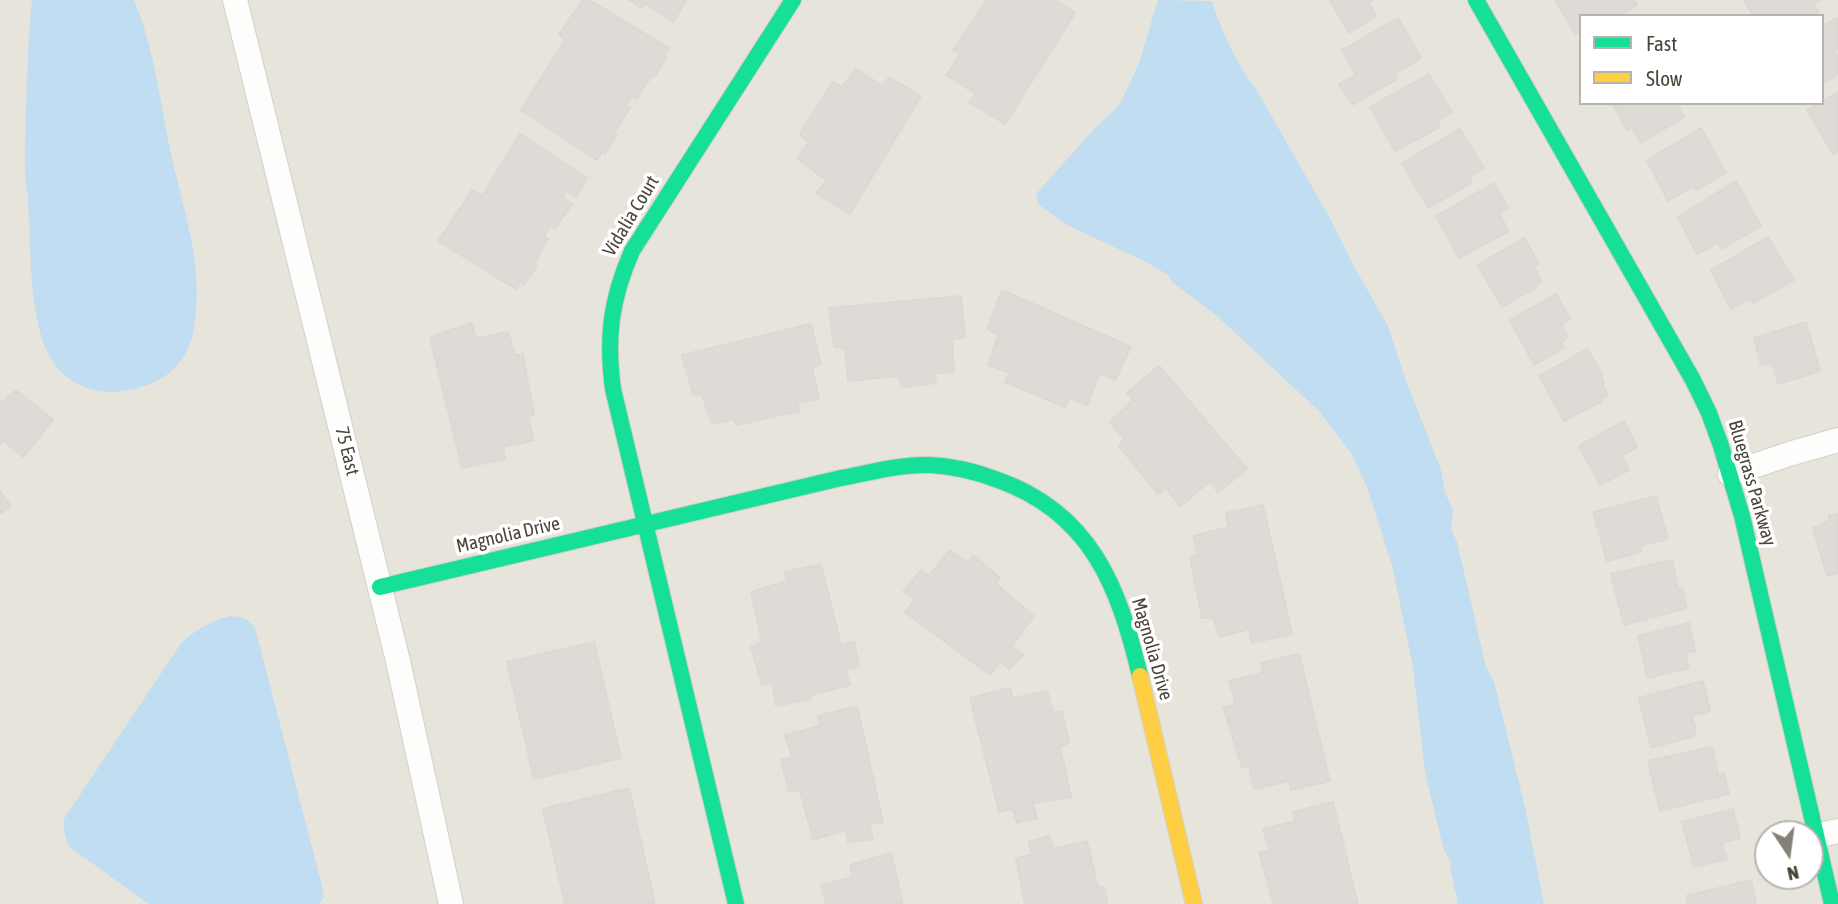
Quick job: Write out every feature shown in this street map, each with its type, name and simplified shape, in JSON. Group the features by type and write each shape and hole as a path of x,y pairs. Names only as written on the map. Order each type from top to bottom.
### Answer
{"street":[{"name":"75 East","path":"235,0 398,661 451,904"},
{"name":"Vidalia Court","path":"646,524 613,389 609,362 609,337 615,291 632,251 793,0"},
{"name":"Bluegrass Parkway","path":"1476,0 1693,380 1714,425 1742,516 1827,833 1832,904"},
{"path":"1730,474 1838,440"},
{"name":"Magnolia Drive","path":"380,587 841,478 900,467 930,464 980,473 1006,482 1031,494 1070,524 1086,542 1111,584 1129,632 1194,904"},
{"path":"646,524 736,904"}],"shaded area":[{"path":"0,0 1838,0 1838,904 0,904"}],"water":[{"path":"32,0 134,0 147,37 191,237 197,304 192,339 181,360 159,380 142,387 102,392 83,387 66,377 53,362 39,328 32,284 25,175 27,69"},
{"path":"1158,0 1212,1 1236,58 1331,220 1388,326 1453,510 1451,529 1457,542 1486,667 1494,681 1526,812 1544,904 1456,904 1458,899 1450,869 1452,863 1444,851 1425,772 1413,667 1392,565 1367,487 1351,453 1319,411 1216,315 1173,283 1168,275 1069,226 1039,205 1036,194 1095,128 1117,108 1123,98 1139,63"},
{"path":"231,616 245,618 255,628 321,882 324,897 319,904 149,904 71,848 66,838 64,819 182,642 205,626"}],"building":[{"path":"583,0 589,0 669,48 655,76 652,75 637,99 632,97 625,105 630,108 614,133 617,134 605,154 602,152 597,160 521,110 565,40 559,34"},
{"path":"629,0 686,0 673,22 645,3 641,8"},
{"path":"987,0 1055,0 1075,13 1005,124 969,102 976,94 946,75 960,54 953,50"},
{"path":"1330,0 1373,0 1369,2 1376,16 1349,33"},
{"path":"1555,0 1634,0 1637,5 1621,14 1579,14 1579,31 1575,34"},
{"path":"1744,0 1821,0 1814,4 1818,12 1814,14 1752,14"},
{"path":"1398,18 1421,58 1395,74 1397,79 1352,105 1339,84 1356,74 1342,50"},
{"path":"1837,18 1838,49 1835,51 1838,56 1838,74 1824,83 1824,25"},
{"path":"856,69 883,86 889,77 921,96 850,214 816,193 827,181 797,158 809,142 800,134 832,82 842,87"},
{"path":"1429,74 1452,112 1437,121 1440,127 1395,151 1370,107"},
{"path":"1838,92 1838,152 1833,154 1807,110 1816,105 1824,105 1824,100"},
{"path":"1613,105 1677,105 1684,117 1641,143 1632,127 1627,130"},
{"path":"1701,128 1726,173 1696,190 1693,186 1668,201 1647,160"},
{"path":"1460,129 1484,168 1469,177 1472,183 1428,208 1402,163"},
{"path":"520,134 587,178 576,197 567,191 563,198 572,204 556,228 550,226 544,236 548,239 534,264 537,266 524,284 521,281 516,289 438,241 472,190 482,196"},
{"path":"1736,181 1761,226 1722,249 1718,243 1697,254 1678,217"},
{"path":"1494,183 1508,208 1499,214 1509,231 1459,258 1436,216"},
{"path":"1768,237 1794,280 1754,303 1750,298 1731,309 1711,270"},
{"path":"1524,238 1539,264 1534,267 1542,282 1502,307 1478,265"},
{"path":"1002,290 1131,347 1115,380 1099,373 1088,405 1069,398 1065,407 1005,382 1010,373 988,365 998,335 987,329"},
{"path":"1556,294 1570,319 1561,325 1568,337 1561,342 1564,348 1534,365 1510,320"},
{"path":"961,296 965,337 952,339 954,372 935,373 936,383 902,387 899,376 848,381 845,348 834,347 829,308"},
{"path":"1806,322 1820,371 1778,384 1772,363 1761,365 1754,338"},
{"path":"472,323 476,339 508,332 515,355 523,354 534,415 528,417 534,440 503,447 505,459 462,468 430,337"},
{"path":"811,324 821,364 812,367 819,399 797,403 799,411 736,425 735,419 712,424 702,394 693,395 682,355"},
{"path":"1587,349 1602,374 1602,384 1608,395 1601,399 1602,401 1564,421 1539,376"},
{"path":"1159,366 1247,469 1218,492 1210,481 1180,507 1166,488 1158,494 1119,446 1124,439 1110,422 1133,400 1127,393"},
{"path":"16,390 53,420 23,457 3,440 0,445 0,401 2,403"},
{"path":"1624,421 1637,447 1622,456 1629,470 1600,485 1579,446"},
{"path":"0,491 11,506 0,514"},
{"path":"1656,496 1668,539 1640,546 1641,552 1607,561 1593,512"},
{"path":"1263,505 1292,634 1252,643 1249,629 1220,637 1213,618 1202,618 1190,557 1198,555 1193,536 1228,527 1226,513"},
{"path":"1838,514 1838,573 1827,576 1813,528 1829,521 1829,516"},
{"path":"950,550 967,563 974,556 1000,578 996,584 1034,616 1012,646 1023,655 1009,669 1000,662 990,675 905,612 915,599 903,592 921,570 929,576"},
{"path":"1672,560 1678,589 1682,588 1687,608 1624,625 1611,574"},
{"path":"821,564 841,644 854,642 859,666 846,669 850,685 811,695 811,699 776,706 772,682 762,685 751,647 762,642 751,592 787,581 785,572"},
{"path":"1689,623 1695,651 1685,653 1689,668 1648,678 1638,636"},
{"path":"594,642 621,758 534,779 507,662"},
{"path":"1299,654 1330,781 1291,790 1289,781 1254,789 1249,766 1242,767 1223,707 1236,704 1229,681 1263,673 1261,663"},
{"path":"1703,681 1710,711 1692,716 1695,736 1651,748 1639,698"},
{"path":"1010,688 1013,698 1047,691 1053,713 1062,711 1069,743 1060,746 1071,797 1033,803 1037,818 1017,823 1013,809 999,812 970,698"},
{"path":"857,706 883,822 869,824 873,839 848,842 846,830 813,840 800,790 789,792 781,760 792,757 785,735 820,726 818,716"},
{"path":"1712,747 1718,773 1713,776 1724,773 1729,794 1660,811 1648,761"},
{"path":"629,788 655,904 565,904 543,809"},
{"path":"1333,802 1358,904 1274,904 1259,853 1270,850 1263,829 1295,821 1293,812"},
{"path":"1733,809 1740,838 1722,843 1727,859 1694,867 1682,822"},
{"path":"1049,836 1053,849 1087,841 1098,888 1104,887 1108,904 1025,904 1016,859 1032,854 1028,842"},
{"path":"891,853 903,904 826,904 821,885 853,877 850,865"},
{"path":"1751,880 1756,904 1688,904 1686,896"}],"traffic: fast":[{"path":"736,904 613,389 610,335 619,286 632,251 793,0"},
{"path":"1476,0 1693,380 1709,413 1742,516 1832,904"},
{"path":"380,587 841,478 919,465 956,468 982,474 1030,494 1056,512 1078,533 1096,557 1110,584 1122,612 1140,676"}],"traffic: slow":[{"path":"1140,676 1194,904"}]}
